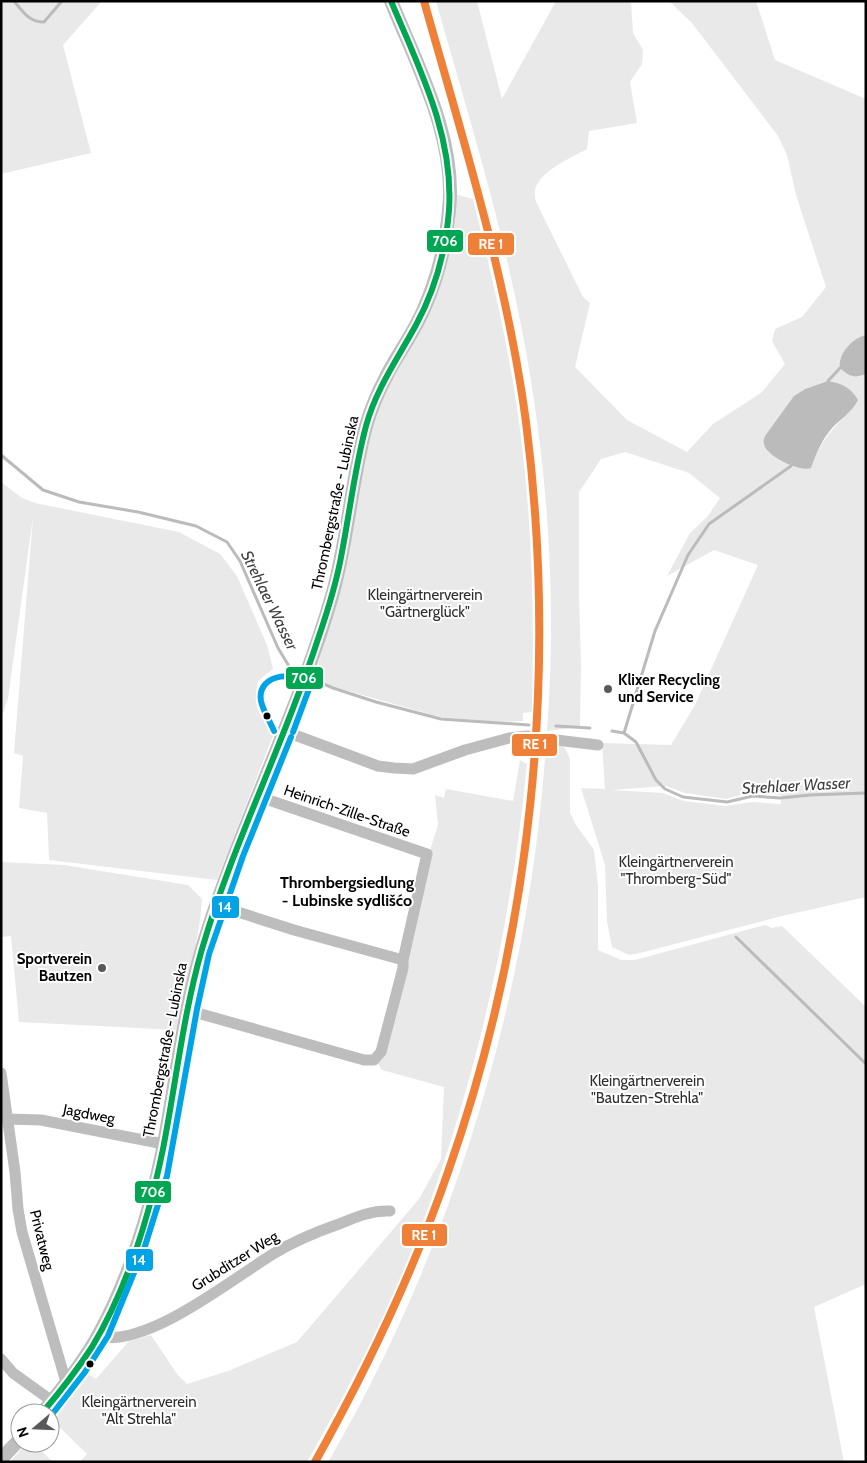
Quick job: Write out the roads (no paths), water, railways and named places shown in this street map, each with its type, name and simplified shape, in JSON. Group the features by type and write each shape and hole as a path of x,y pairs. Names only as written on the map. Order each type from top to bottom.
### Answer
{"street":[{"name":"Thrombergstraße - Lubinska","path":"52,1401 98,1337 109,1315 149,1210 164,1144 187,1010 201,952 216,905 304,678 333,594 367,424 385,378 422,314 437,274 449,211 450,193 447,155 431,97 391,1"},
{"path":"284,731 378,766 413,769 465,750 510,738 527,736"},
{"path":"556,740 598,745"},
{"name":"Heinrich-Zille-Straße","path":"257,796 427,855 403,960"},
{"path":"187,1010 364,1060 374,1060 381,1052 403,968 403,960 294,930 216,905"},
{"name":"Privatweg","path":"1,1072 15,1167 18,1209 22,1232 66,1382"},
{"name":"Jagdweg","path":"7,1119 41,1120 164,1144"},
{"name":"Grubditzer Weg","path":"98,1337 108,1339 154,1328 302,1238 367,1213 390,1212"},
{"path":"1,1359 13,1374 52,1401"},
{"path":"1,1459 10,1450"}],"waterway":[{"path":"14,1 30,18 39,22 44,22 62,1"},
{"path":"828,381 840,368"},
{"name":"Strehlaer Wasser","path":"1,455 43,490 79,502 138,512 196,526 227,542 240,561 278,648 292,671 302,675"},
{"path":"624,733 655,631 688,555 709,524 791,466"},
{"name":"Strehlaer Wasser","path":"310,678 333,688 376,702 441,719 529,725"},
{"path":"556,726 590,728"},
{"name":"Strehlaer Wasser","path":"612,731 624,733 636,742 656,780 665,789 683,797 727,802 753,796 780,798 866,793"},
{"path":"736,937 866,1064"}],"tunnel":[{"path":"527,736 556,740"}],"place":[{"name":"Klixer Recycling und Service","path":"608,689"},
{"name":"Sportverein Bautzen","path":"102,968"}],"district":[{"name":"Thrombergsiedlung - Lubinske sydlišćo","path":"347,891"}],"park label":[{"name":"Kleingärtnerverein \"Gärtnerglück\"","path":"425,604"},
{"name":"Kleingärtnerverein \"Thromberg-Süd\"","path":"676,870"},
{"name":"Kleingärtnerverein \"Bautzen-Strehla\"","path":"647,1090"},
{"name":"Kleingärtnerverein \"Alt Strehla\"","path":"139,1410"}]}
